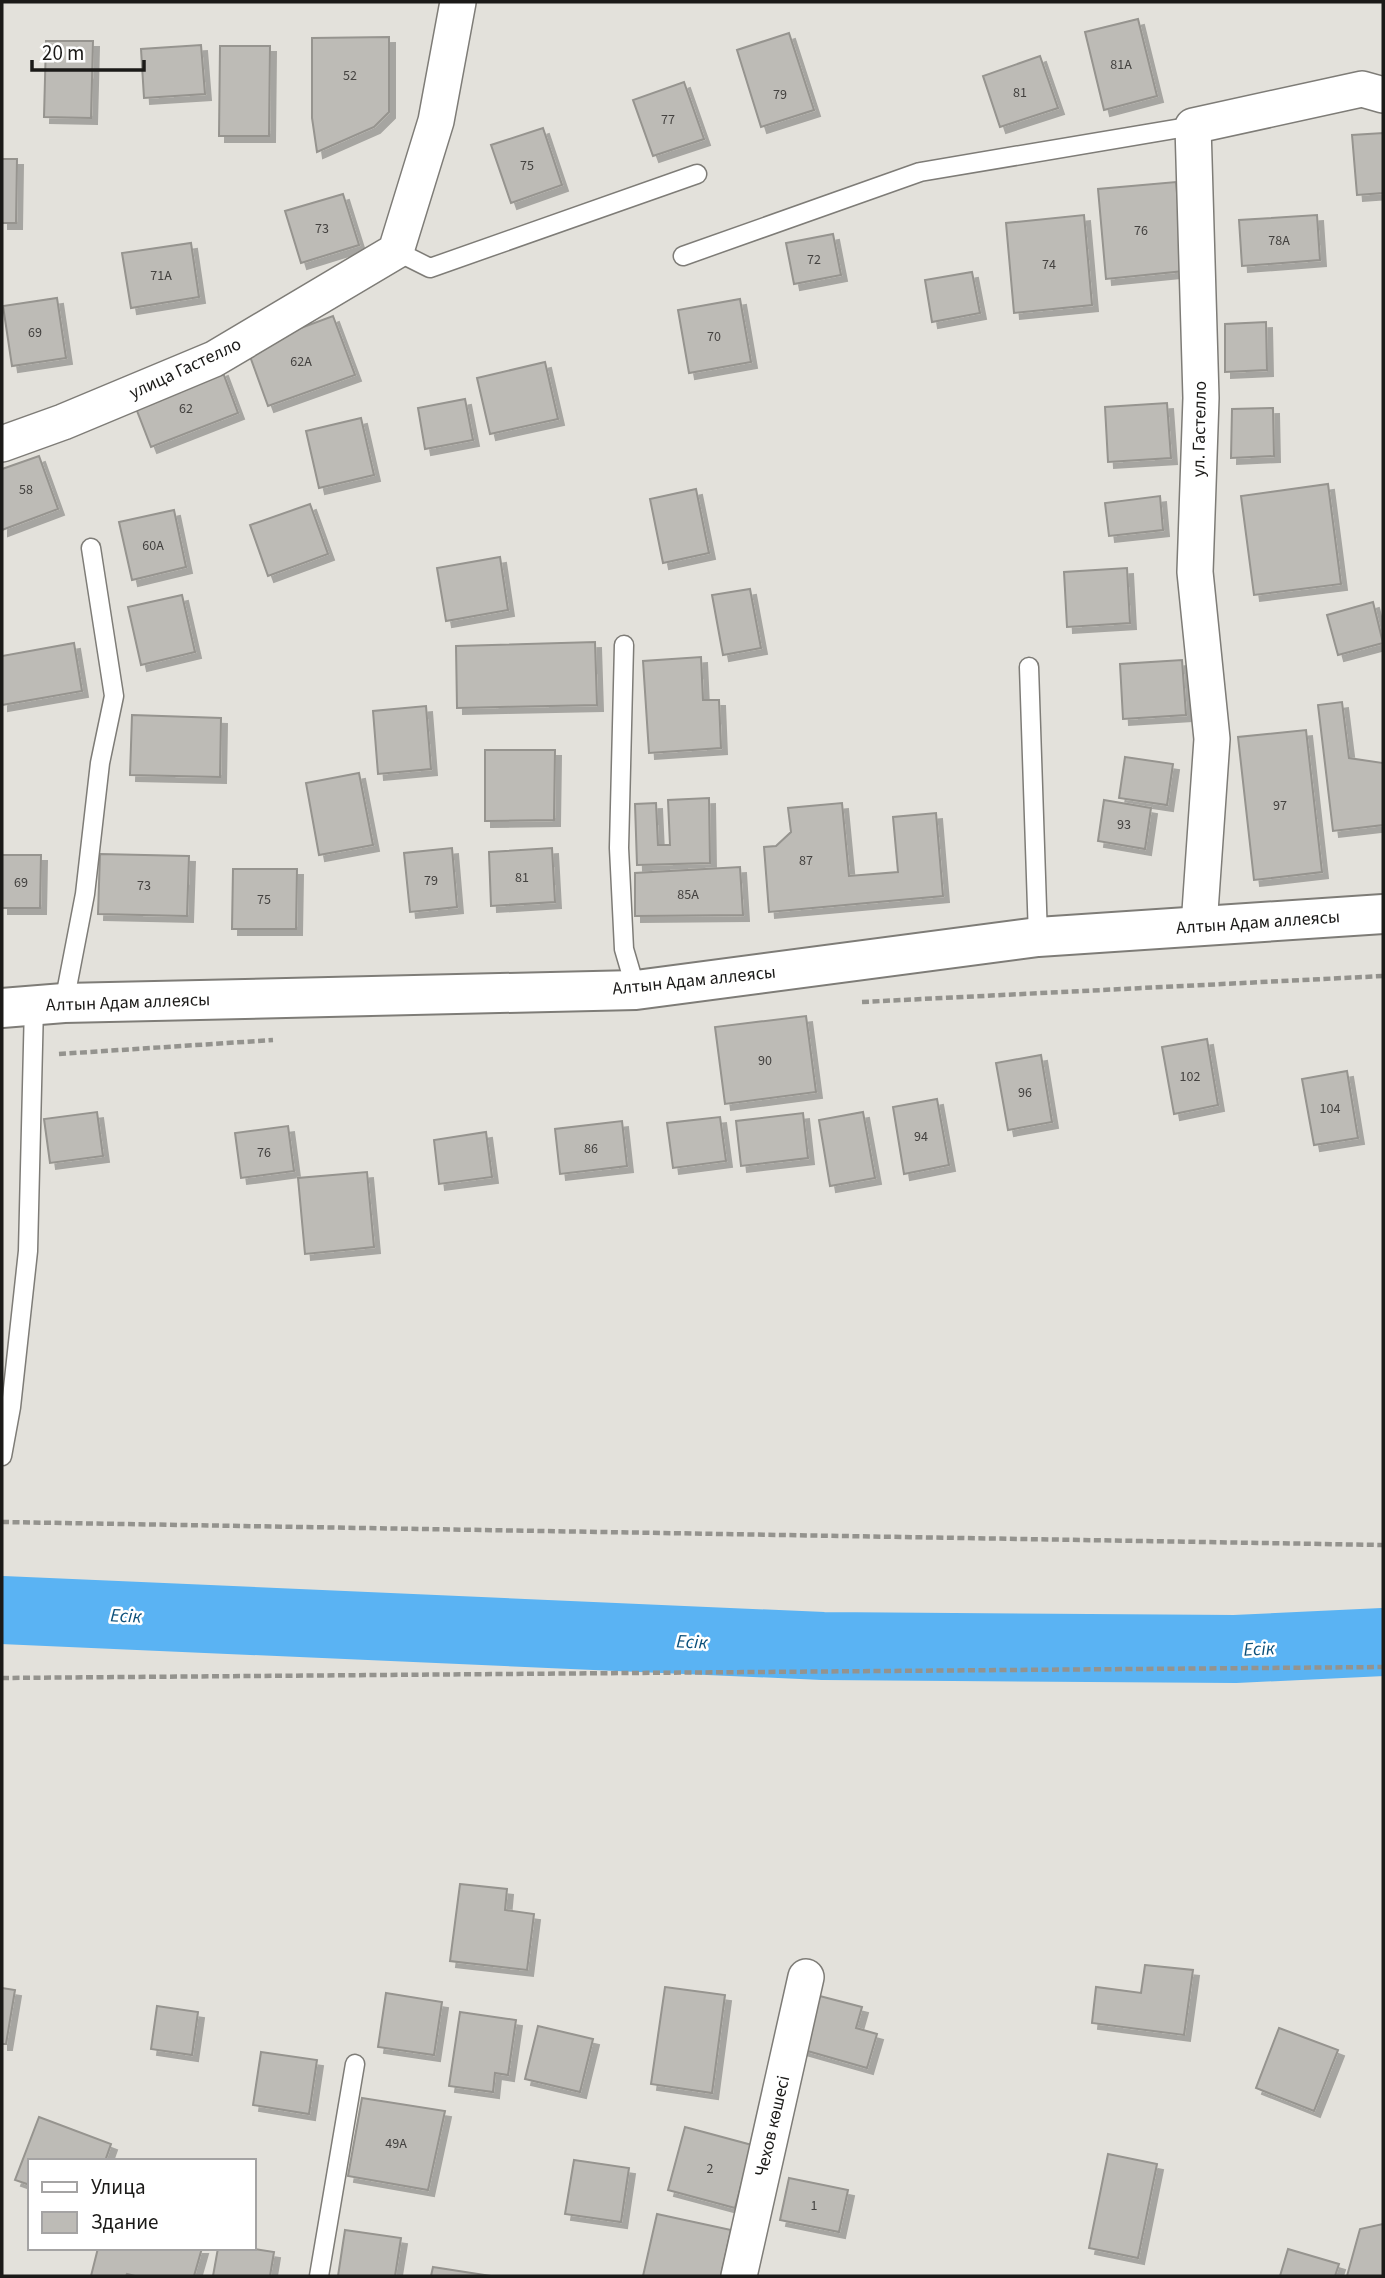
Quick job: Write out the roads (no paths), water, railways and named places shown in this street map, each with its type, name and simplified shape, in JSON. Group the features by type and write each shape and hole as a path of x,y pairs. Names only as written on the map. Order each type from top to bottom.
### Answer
{"main road":[{"name":"Алтын Адам аллеясы","path":"33,1005 636,990 1038,937 1383,914"}],"street":[{"path":"396,251 436,121 458,2"},
{"path":"1193,126 1362,89 1383,95"},
{"name":"ул. Гастелло","path":"1193,126 1200,398 1195,572 1212,739 1199,926"},
{"name":"улица Гастелло","path":"2,444 214,359 396,251"},
{"name":"Чехов көшесі","path":"739,2276 806,1977"}],"lane":[{"path":"683,256 920,172 1193,126"},
{"path":"396,251 430,268 697,174"},
{"path":"2,1456 11,1406 28,1251 33,1005 85,894 100,763 114,696 91,548"},
{"path":"624,645 619,848 624,949 636,990"},
{"path":"1029,667 1038,937"},
{"path":"319,2276 355,2064"}],"waterway":[{"name":"Есік","path":"2,1610 823,1646 1235,1649 1383,1642"}]}
